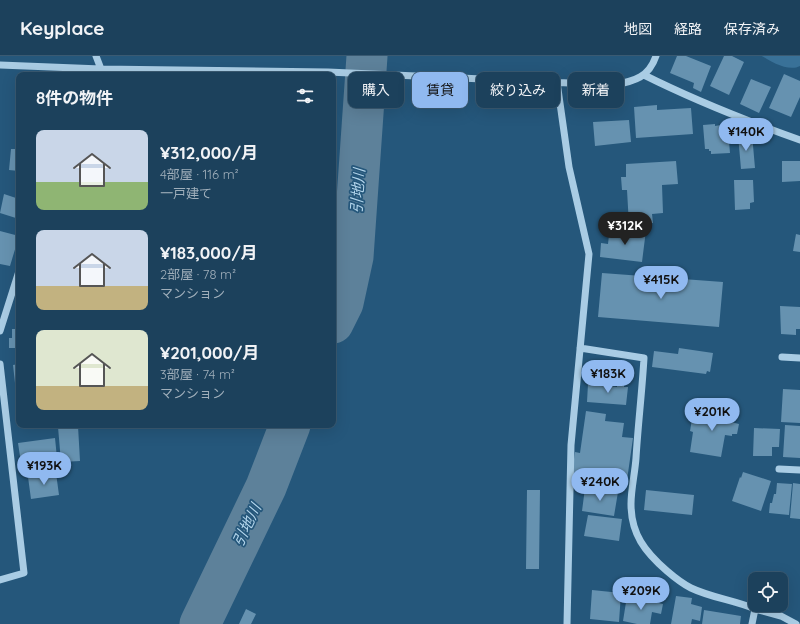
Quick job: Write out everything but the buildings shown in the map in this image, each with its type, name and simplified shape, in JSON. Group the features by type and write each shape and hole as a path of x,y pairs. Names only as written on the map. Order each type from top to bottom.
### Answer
{"street":[{"path":"96,56 101,69"},
{"path":"560,82 614,86 632,82 644,75 650,68 656,56"},
{"path":"0,65 101,69 343,72 476,78"},
{"path":"644,75 666,87 800,140"},
{"path":"560,103 569,167 589,254 571,445 569,624"},
{"path":"0,331 3,310 16,279"},
{"path":"580,348 644,358 631,503 635,530 641,544 660,565 690,587 707,595 748,606"},
{"path":"782,357 800,358"},
{"path":"0,364 24,573 0,580"},
{"path":"779,469 800,470"},
{"path":"752,624 754,612"},
{"path":"766,612 781,616 796,624"}],"shaded area":[{"path":"762,56 800,56 800,66 796,68 786,67"}],"waterway":[{"name":"引地川","path":"336,317 343,303 353,257 367,56"},
{"name":"引地川","path":"200,624 266,487 289,428"}]}
